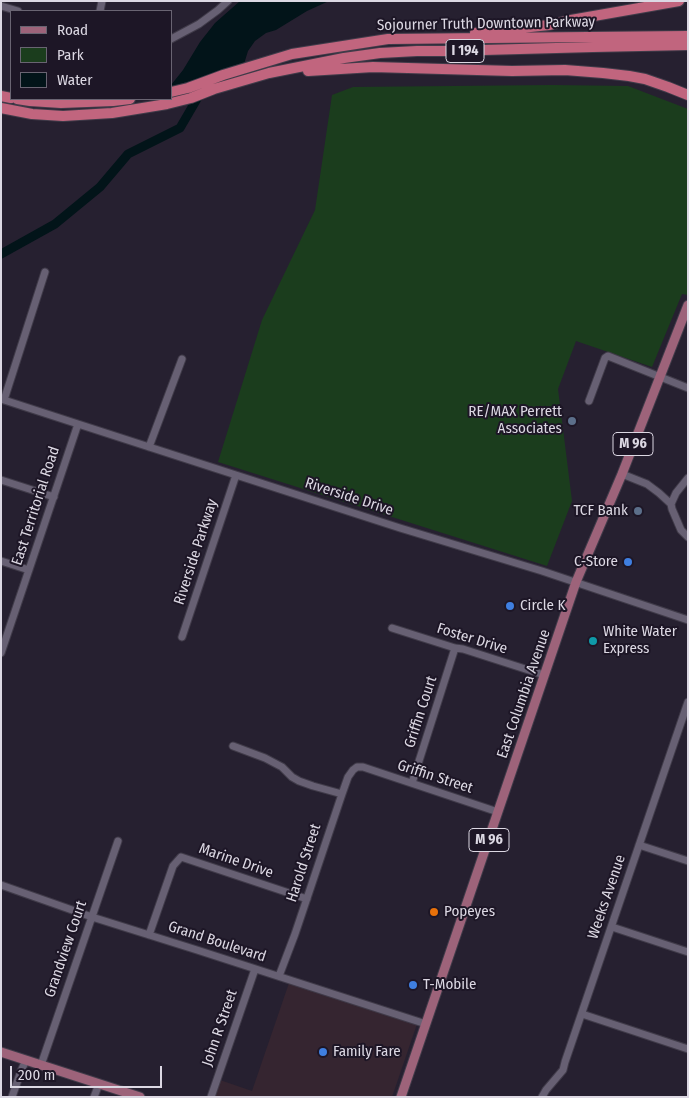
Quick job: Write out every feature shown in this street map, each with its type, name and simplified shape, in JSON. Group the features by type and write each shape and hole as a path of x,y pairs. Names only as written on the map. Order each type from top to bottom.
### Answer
{"highway":[{"path":"415,39 549,25 679,1"},
{"name":"Sojourner Truth Downtown Parkway","path":"172,92 292,54 388,39 688,36"},
{"name":"Sojourner Truth Downtown Parkway","path":"1,108 32,114 63,116 112,113 191,98 245,79 269,73 344,58 399,52 688,46"},
{"path":"269,73 373,67 565,70 602,72 644,79 688,95"},
{"path":"24,100 61,103 122,100"}],"main road":[{"name":"East Columbia Avenue","path":"401,1097 576,582 622,474 688,305"},
{"path":"1,1052 140,1097"}],"street":[{"path":"172,39 199,24 228,1"},
{"path":"1,6 15,10"},
{"path":"3,399 45,272"},
{"path":"589,400 605,358 608,356 688,388"},
{"path":"149,447 182,359"},
{"name":"Riverside Drive","path":"3,399 236,475 576,582 688,620"},
{"name":"East Territorial Road","path":"1,653 3,642 78,424"},
{"path":"622,474 647,484 671,504 681,530 688,537"},
{"name":"Riverside Parkway","path":"182,637 236,475"},
{"path":"671,504 688,478"},
{"path":"1,480 54,497"},
{"path":"1,561 29,570"},
{"name":"Foster Drive","path":"392,628 544,675"},
{"name":"Griffin Court","path":"412,783 455,648"},
{"name":"Weeks Avenue","path":"542,1097 562,1070 688,702"},
{"path":"234,746 265,758 299,781 342,794"},
{"name":"Harold Street","path":"279,976 348,777 357,767 363,768"},
{"name":"Griffin Street","path":"363,768 498,812"},
{"name":"Grandview Court","path":"41,1065 118,842"},
{"path":"639,846 688,861"},
{"name":"Marine Drive","path":"149,935 173,866 181,858 307,899"},
{"name":"Grand Boulevard","path":"1,885 92,918 426,1024"},
{"path":"612,927 688,952"},
{"name":"John R Street","path":"211,1097 256,969"},
{"path":"582,1014 688,1049"},
{"path":"12,1097 26,1060"},
{"path":"94,1097 99,1084"}],"shaded area":[{"path":"289,983 417,1024 392,1097 214,1097 220,1080 252,1091"}],"green space":[{"path":"628,86 688,109 688,295 682,294 652,367 576,341 558,389 572,501 547,566 218,462 262,320 315,210 332,95 353,87"}],"water":[{"path":"240,1 329,1 307,11 276,30 266,33 255,41 248,51 244,64 172,87 172,84 200,42 215,23"}],"waterway":[{"path":"1,254 55,224 100,187 128,154 180,128 201,92"}],"place":[{"name":"RE/MAX Perrett Associates","path":"572,421"},
{"name":"TCF Bank","path":"638,511"},
{"name":"C-Store","path":"628,562"},
{"name":"Circle K","path":"510,606"},
{"name":"White Water Express","path":"593,641"},
{"name":"Popeyes","path":"434,912"},
{"name":"T-Mobile","path":"413,985"},
{"name":"Family Fare","path":"323,1052"}]}
